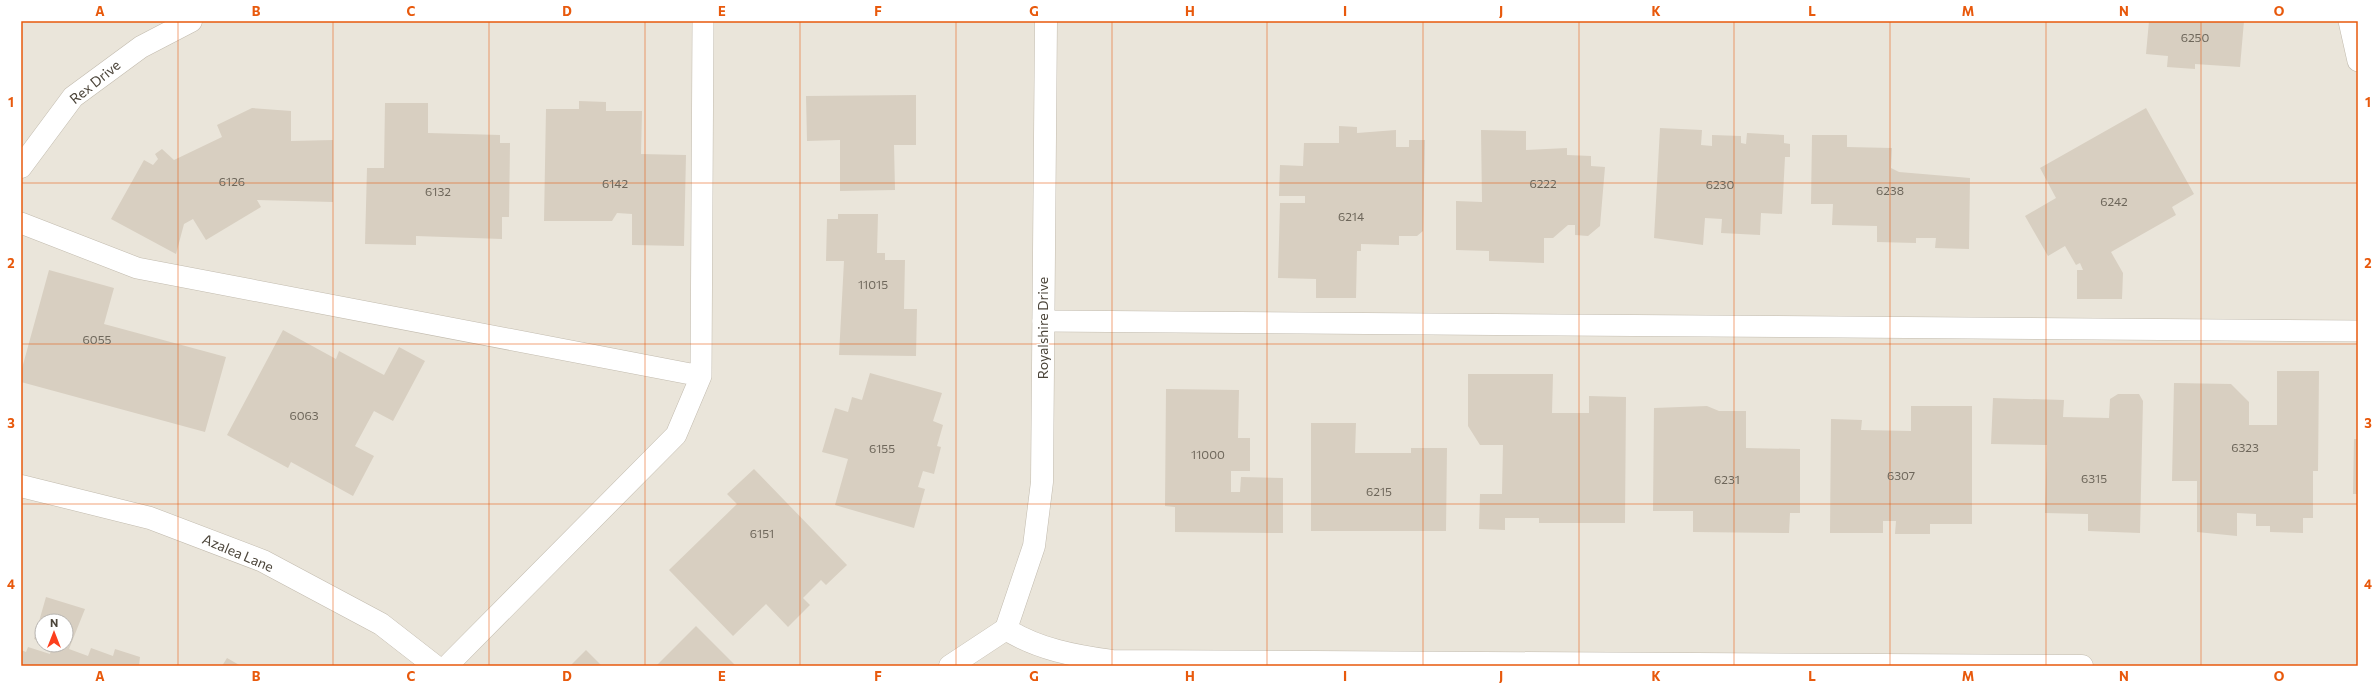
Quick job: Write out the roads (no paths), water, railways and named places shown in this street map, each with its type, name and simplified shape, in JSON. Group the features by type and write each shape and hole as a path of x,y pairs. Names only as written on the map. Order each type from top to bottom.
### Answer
{"street":[{"name":"Rex Drive","path":"21,167 73,97 141,47 191,21"},
{"name":"Royalshire Drive","path":"1006,629 1035,539 1042,482 1046,21"},
{"name":"Azalea Lane","path":"21,486 150,518 263,562 381,624 435,666"},
{"path":"950,666 1006,629 1026,642 1085,658 1112,661 2082,666"}],"lane":[{"path":"447,666 676,435 701,376 703,21"},
{"path":"2349,21 2358,61"},
{"path":"21,223 137,268 701,376"},
{"path":"1043,321 2358,331"}]}
